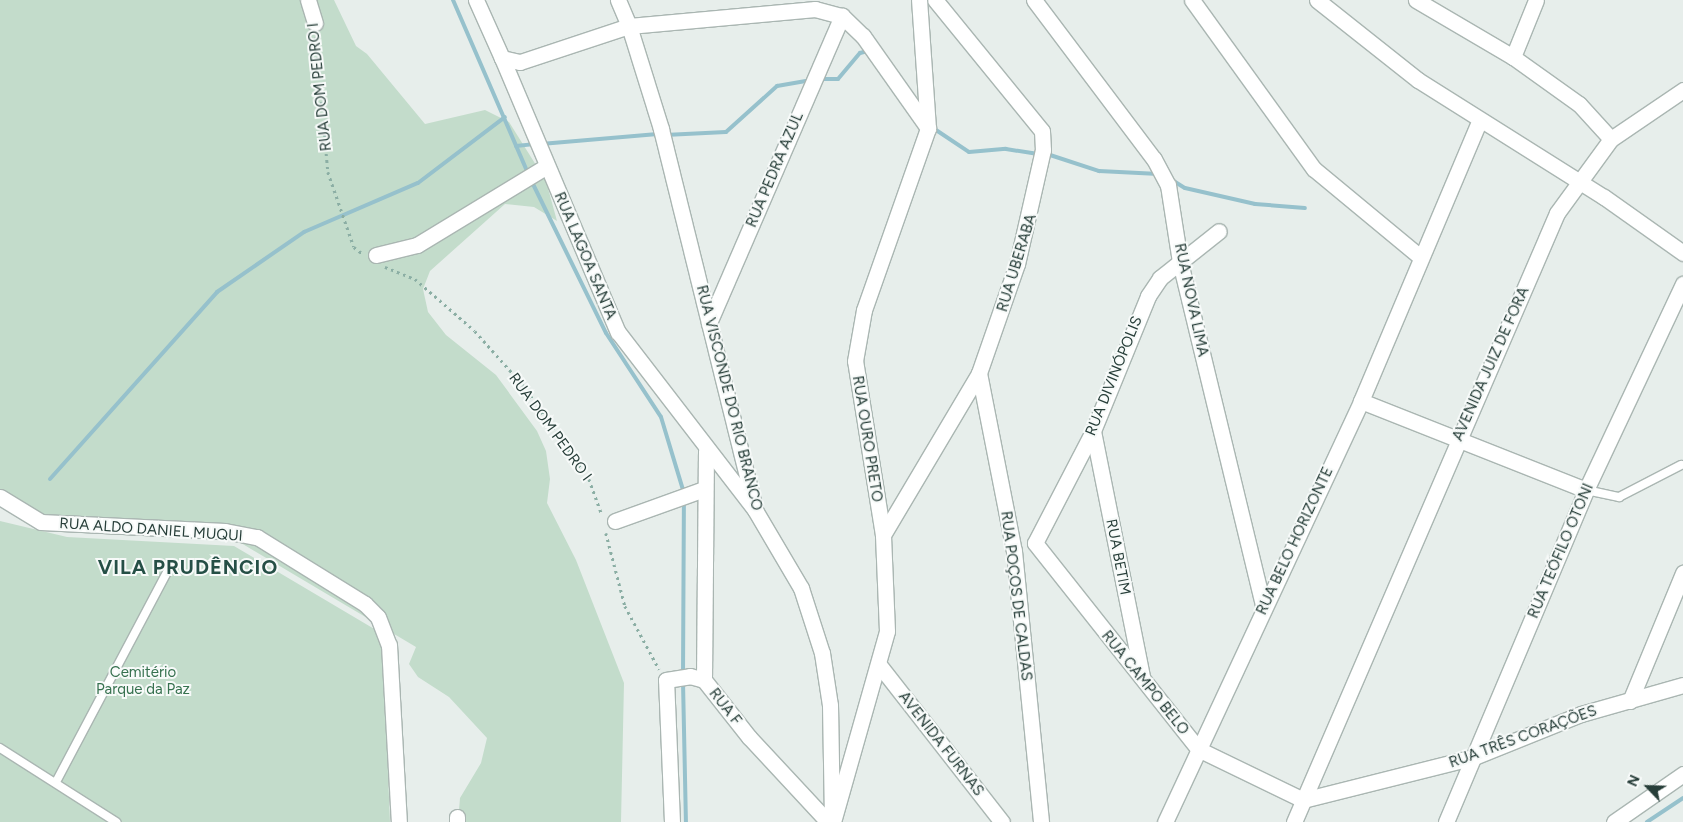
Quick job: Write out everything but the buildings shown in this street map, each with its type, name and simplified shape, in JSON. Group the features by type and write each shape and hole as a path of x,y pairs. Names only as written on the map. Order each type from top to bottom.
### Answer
{"street":[{"name":"RUA DOM PEDRO I","path":"308,0 315,23"},
{"name":"RUA LAGOA SANTA","path":"476,0 618,332 706,451 755,510"},
{"name":"RUA VISCONDE DO RIO BRANCO","path":"618,0 648,81 755,510 801,588 822,654 830,705 831,822"},
{"name":"RUA OURO PRETO","path":"831,822 880,666 887,621 883,535 858,399 857,336 928,128 919,0"},
{"name":"RUA UBERABA","path":"883,535 979,373 1034,207 1044,138 935,0"},
{"name":"RUA NOVA LIMA","path":"1034,0 1154,159 1168,186 1180,262 1264,608"},
{"path":"1192,0 1314,169 1419,256"},
{"path":"1317,0 1380,54 1479,121 1579,180 1683,253"},
{"path":"1416,0 1512,57 1595,117 1611,139"},
{"path":"1512,57 1536,0"},
{"path":"502,58 537,58 629,26 815,9 842,16 864,36 928,128"},
{"name":"RUA PEDRA AZUL","path":"710,324 842,16"},
{"name":"AVENIDA JUIZ DE FORA","path":"1294,822 1557,213 1579,180 1611,139 1683,90"},
{"name":"RUA BELO HORIZONTE","path":"1165,822 1362,401 1419,256 1479,121"},
{"path":"373,258 417,246 547,166"},
{"name":"RUA DIVINÓPOLIS","path":"1035,543 1093,431 1148,296 1160,278 1219,231"},
{"path":"1667,241 1683,237"},
{"name":"RUA TEÓFILO OTONI","path":"1446,822 1586,490 1683,284"},
{"name":"RUA POÇOS DE CALDAS","path":"979,373 1014,551 1041,822"},
{"path":"1362,401 1457,441 1586,490"},
{"name":"RUA BETIM","path":"1093,431 1143,682"},
{"path":"704,680 704,489 706,451"},
{"path":"607,521 704,489"},
{"name":"RUA ALDO DANIEL MUQUI","path":"0,497 20,513 41,522 224,532 257,537 365,604 378,617 388,645 399,822"},
{"path":"1014,551 1035,543"},
{"name":"RUA CAMPO BELO","path":"1035,543 1143,682 1198,749 1303,800"},
{"path":"1630,701 1683,573"},
{"name":"AVENIDA FURNAS","path":"880,666 1002,822"},
{"name":"RUA F","path":"666,680 690,676 704,680 749,737 831,822"},
{"path":"666,680 672,822"},
{"name":"RUA TRÊS CORAÇÕES","path":"1303,800 1474,757 1528,732 1683,686"},
{"path":"1614,822 1683,774"}],"lane":[{"path":"1586,490 1619,497 1681,465"},
{"path":"56,782 170,567"},
{"path":"0,748 116,822"}],"path":[{"name":"RUA DOM PEDRO I","path":"315,23 328,172 354,246 373,258 415,279 474,332 523,385 589,479 607,521 625,606 666,680"}],"green space":[{"path":"0,0 334,0 356,46 367,54 425,124 485,110 509,122 546,181 557,221 534,207 505,204 430,271 423,289 428,312 446,335 496,375 537,431 546,451 550,479 547,503 576,560 624,683 621,822 458,822 460,798 481,763 487,738 449,697 418,677 409,664 416,647 236,540 178,529 54,517 19,508 0,492"},
{"name":"Cemitério Parque da Paz","path":"0,521 67,537 234,546 376,630 383,650 390,822 0,822"}],"waterway":[{"path":"453,0 528,173"},
{"path":"818,79 838,79 860,53 868,51"},
{"path":"665,135 726,132 777,86 811,80"},
{"path":"50,479 217,292 304,232 418,183 505,117"},
{"path":"933,128 969,152 1006,149 1037,154"},
{"path":"541,144 658,134"},
{"path":"516,146 534,144"},
{"path":"1047,154 1099,171 1159,174"},
{"path":"531,180 606,333 661,417 684,493"},
{"path":"1172,180 1185,188 1255,204 1305,208"},
{"path":"683,675 684,500"},
{"path":"683,682 686,822"},
{"path":"1647,822 1683,798"}],"district":[{"name":"VILA PRUDÊNCIO","path":"188,567"}]}
